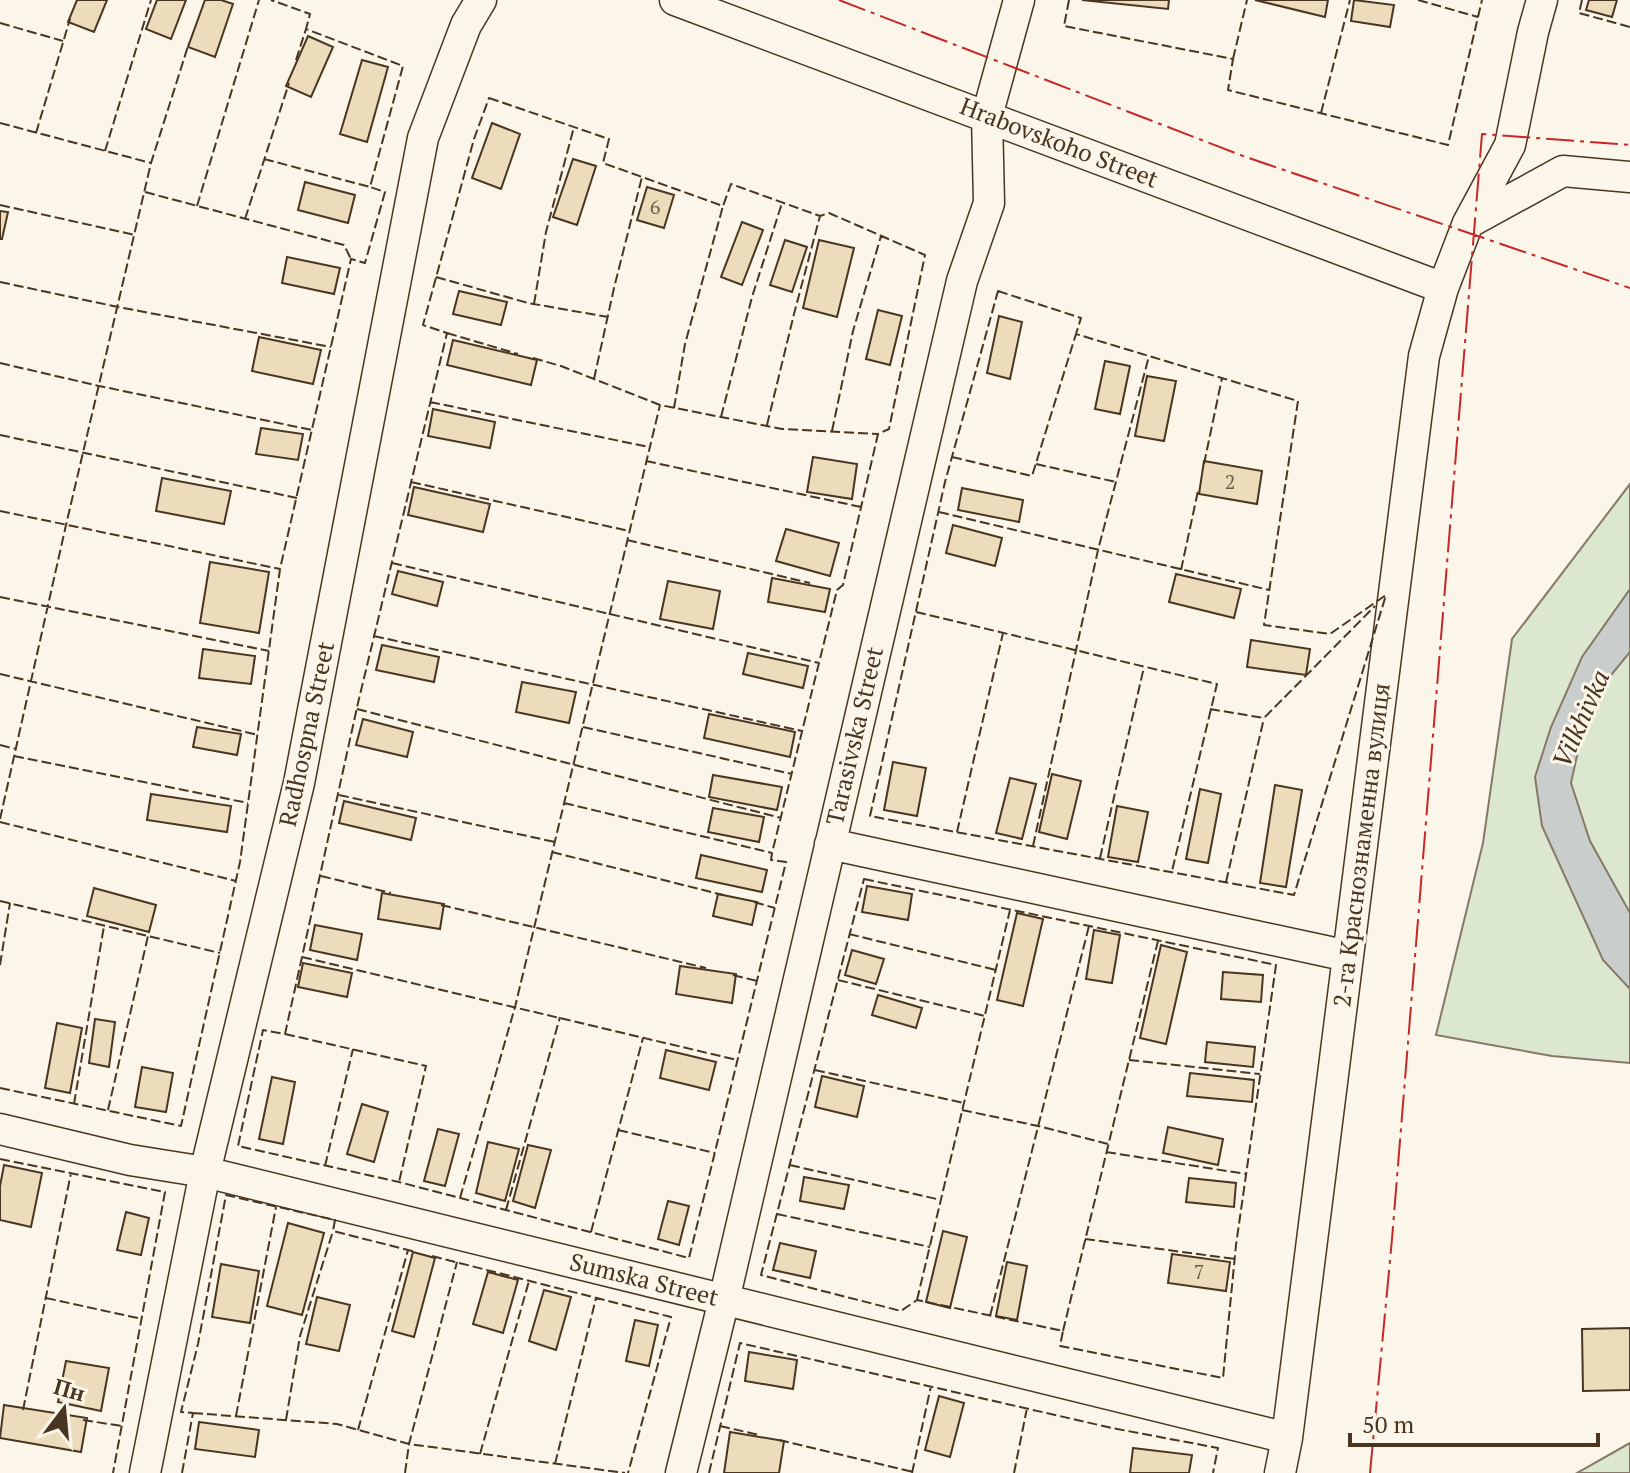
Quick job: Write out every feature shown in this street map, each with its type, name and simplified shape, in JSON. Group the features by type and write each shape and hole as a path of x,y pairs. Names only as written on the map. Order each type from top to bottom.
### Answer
{"street":[{"name":"Radhospna Street","path":"145,1473 205,1172 299,783 423,138 466,25 481,0"},
{"name":"Hrabovskoho Street","path":"675,0 1443,288"},
{"name":"Tarasivska Street","path":"681,1473 962,281 989,203 987,116 1019,0"},
{"name":"2-га Краснознаменна вулиця","path":"1280,1473 1287,1438 1424,356 1443,288 1468,223 1510,145 1542,0"},
{"path":"1468,223 1563,171 1630,177"},
{"path":"830,844 1348,956"},
{"name":"Sumska Street","path":"0,1129 130,1160 205,1172 1287,1438"}],"green space":[{"path":"1630,484 1630,1063 1552,1056 1436,1035 1483,843 1512,639"},
{"path":"1630,1443 1630,1473 1577,1473"}],"water":[{"name":"Vilkhivka","path":"1630,589 1630,652 1607,680 1580,742 1571,783 1590,841 1630,913 1630,989 1603,960 1542,826 1535,777 1551,727 1582,657"}],"building":[{"path":"77,0 107,0 94,32 68,22"},
{"path":"157,0 186,0 171,39 146,29"},
{"path":"205,0 233,4 215,57 188,47"},
{"path":"1082,0 1169,0 1168,9"},
{"path":"1255,0 1328,0 1325,17"},
{"path":"1354,0 1394,5 1390,27 1351,21"},
{"path":"1589,0 1617,0 1612,17 1586,10"},
{"path":"308,36 333,47 311,97 286,86"},
{"path":"362,60 388,67 367,142 340,134"},
{"path":"492,123 520,134 501,189 472,178"},
{"path":"573,159 596,166 577,225 553,217"},
{"path":"305,182 355,195 348,223 298,210"},
{"path":"647,187 674,195 664,228 637,220"},
{"path":"0,211 8,212 2,239 0,239"},
{"path":"742,222 763,230 742,285 721,277"},
{"path":"785,240 807,247 792,292 770,285"},
{"path":"819,240 854,248 837,317 803,308"},
{"path":"287,257 340,268 334,294 282,283"},
{"path":"459,291 507,302 501,325 453,314"},
{"path":"878,310 902,316 890,365 866,359"},
{"path":"999,316 1022,322 1010,379 987,373"},
{"path":"259,337 321,350 313,384 252,371"},
{"path":"453,340 537,360 531,385 447,365"},
{"path":"1105,361 1130,366 1120,414 1095,409"},
{"path":"1147,376 1176,381 1164,441 1135,436"},
{"path":"433,409 495,422 490,448 428,436"},
{"path":"261,428 303,434 298,460 256,454"},
{"path":"813,457 857,464 852,499 807,492"},
{"path":"1204,461 1262,471 1257,504 1199,494"},
{"path":"162,478 231,491 224,524 156,511"},
{"path":"414,487 490,504 483,532 408,515"},
{"path":"962,488 1023,500 1019,522 958,510"},
{"path":"953,525 1002,538 995,566 946,553"},
{"path":"786,529 839,543 830,576 776,561"},
{"path":"210,562 269,572 259,633 200,623"},
{"path":"398,571 443,582 437,606 392,594"},
{"path":"1176,574 1241,589 1234,618 1169,602"},
{"path":"772,578 830,589 825,612 768,602"},
{"path":"668,581 720,591 713,629 660,619"},
{"path":"1251,640 1310,649 1306,675 1247,667"},
{"path":"382,645 439,657 434,682 376,670"},
{"path":"203,649 255,656 251,684 199,678"},
{"path":"748,653 808,666 803,688 743,674"},
{"path":"522,682 576,692 569,723 516,712"},
{"path":"709,714 795,732 790,757 704,738"},
{"path":"363,719 413,732 407,757 356,745"},
{"path":"197,727 241,734 237,755 193,747"},
{"path":"893,762 926,768 917,816 884,810"},
{"path":"1052,774 1081,781 1067,839 1039,832"},
{"path":"713,775 782,787 777,810 709,797"},
{"path":"1010,778 1036,784 1022,839 996,833"},
{"path":"1275,785 1302,790 1286,887 1260,883"},
{"path":"1200,789 1221,794 1208,863 1186,859"},
{"path":"151,794 231,806 227,832 147,820"},
{"path":"344,801 416,818 411,840 339,823"},
{"path":"1117,806 1148,812 1138,862 1108,857"},
{"path":"713,808 764,817 759,842 708,832"},
{"path":"701,855 767,870 762,892 696,878"},
{"path":"867,886 912,894 908,920 862,912"},
{"path":"94,888 156,905 149,932 87,916"},
{"path":"382,893 444,904 440,929 378,919"},
{"path":"718,894 757,902 752,925 713,916"},
{"path":"1017,913 1043,919 1023,1006 997,1000"},
{"path":"315,925 362,934 357,960 310,950"},
{"path":"1094,930 1120,935 1112,983 1086,979"},
{"path":"1161,945 1187,952 1166,1044 1140,1038"},
{"path":"852,950 884,959 876,984 845,975"},
{"path":"303,963 352,973 347,997 298,987"},
{"path":"680,966 736,974 732,1003 676,994"},
{"path":"1223,972 1263,975 1261,1002 1221,999"},
{"path":"878,995 922,1008 916,1028 872,1015"},
{"path":"95,1019 115,1022 109,1067 89,1063"},
{"path":"57,1023 82,1028 70,1093 45,1088"},
{"path":"1207,1042 1255,1047 1253,1067 1205,1062"},
{"path":"666,1050 716,1062 709,1090 660,1078"},
{"path":"142,1067 173,1073 166,1112 135,1107"},
{"path":"1190,1073 1254,1080 1252,1102 1187,1096"},
{"path":"822,1076 864,1086 857,1117 815,1107"},
{"path":"272,1077 295,1082 283,1144 259,1139"},
{"path":"362,1104 388,1112 374,1162 347,1154"},
{"path":"1168,1127 1223,1139 1218,1165 1163,1153"},
{"path":"438,1129 459,1134 445,1186 424,1181"},
{"path":"488,1142 519,1149 505,1201 476,1193"},
{"path":"528,1145 551,1150 535,1208 513,1201"},
{"path":"4,1165 42,1173 31,1227 0,1220 0,1186"},
{"path":"804,1177 849,1185 844,1209 800,1201"},
{"path":"1189,1178 1236,1183 1234,1207 1186,1202"},
{"path":"668,1201 689,1206 679,1245 658,1239"},
{"path":"126,1212 149,1218 141,1255 117,1250"},
{"path":"288,1223 324,1233 302,1315 267,1306"},
{"path":"943,1231 967,1237 950,1308 926,1302"},
{"path":"780,1243 816,1251 810,1278 773,1270"},
{"path":"413,1252 435,1258 414,1337 392,1331"},
{"path":"1172,1254 1230,1262 1226,1291 1168,1283"},
{"path":"1007,1262 1027,1266 1017,1320 996,1316"},
{"path":"221,1264 259,1271 250,1323 212,1317"},
{"path":"488,1272 518,1280 503,1333 473,1324"},
{"path":"544,1290 571,1297 556,1350 529,1341"},
{"path":"317,1297 350,1305 339,1351 306,1344"},
{"path":"635,1320 658,1325 649,1366 626,1361"},
{"path":"1630,1328 1630,1390 1583,1391 1582,1329"},
{"path":"749,1352 797,1360 793,1389 745,1381"},
{"path":"66,1361 109,1368 101,1411 58,1402"},
{"path":"939,1396 964,1403 950,1457 925,1450"},
{"path":"4,1405 87,1418 81,1452 0,1438"},
{"path":"199,1422 259,1430 255,1457 195,1449"},
{"path":"730,1432 784,1441 779,1473 724,1473"},
{"path":"1133,1448 1192,1455 1189,1473 1130,1473"}],"fence":[{"path":"105,151 151,0"},
{"path":"197,206 259,0"},
{"path":"0,1088 181,1126 240,862 280,569 351,259 365,263 385,192 370,187 403,66 306,29 310,14 271,0"},
{"path":"1069,0 1064,26 1233,59 1228,90 1448,145 1482,0"},
{"path":"1233,59 1247,0"},
{"path":"1321,113 1350,0"},
{"path":"1418,0 1478,17"},
{"path":"1582,0 1579,13 1630,27"},
{"path":"36,133 70,19"},
{"path":"0,23 63,41"},
{"path":"296,60 306,29"},
{"path":"0,819 151,163 189,43"},
{"path":"245,219 289,83"},
{"path":"489,98 609,139 603,163 723,206 731,184 820,216 829,213 925,255 889,429 878,434 843,585 837,590 772,853 771,860 786,862 689,1258 399,1182 238,1146 263,1030 285,1034 358,703 447,333 423,325 474,139 489,98"},
{"path":"0,123 151,163"},
{"path":"534,304 546,232 574,127"},
{"path":"264,159 370,187"},
{"path":"594,379 642,177"},
{"path":"145,192 344,245 351,259"},
{"path":"721,417 752,297 782,203"},
{"path":"0,205 135,235"},
{"path":"674,408 685,344 723,206"},
{"path":"767,425 820,216"},
{"path":"832,431 853,331 881,236"},
{"path":"436,277 528,303 608,317"},
{"path":"0,282 331,347"},
{"path":"998,291 1081,318 1076,334 1298,401 1264,625 1330,634 1386,595 1294,895 870,816 945,482 998,291"},
{"path":"447,333 518,354"},
{"path":"952,457 1032,476 1076,334"},
{"path":"1033,846 1098,550 1149,356"},
{"path":"533,358 660,405 782,429 878,434"},
{"path":"0,363 312,430"},
{"path":"1204,464 1222,378"},
{"path":"430,402 649,447"},
{"path":"460,1198 515,1007 660,405"},
{"path":"0,435 297,498"},
{"path":"646,461 861,507"},
{"path":"1036,464 1116,482"},
{"path":"411,482 629,531"},
{"path":"1181,570 1198,491"},
{"path":"0,511 280,569"},
{"path":"939,512 1269,590"},
{"path":"627,540 810,583"},
{"path":"392,563 819,663"},
{"path":"0,597 269,651"},
{"path":"1210,709 1264,718 1375,606"},
{"path":"916,612 1217,684 1172,871"},
{"path":"957,832 1003,633"},
{"path":"374,636 802,731"},
{"path":"1100,858 1144,667"},
{"path":"0,674 258,735"},
{"path":"357,709 781,818"},
{"path":"1226,882 1264,718"},
{"path":"583,727 792,774"},
{"path":"0,745 16,749"},
{"path":"14,756 248,803"},
{"path":"339,795 555,842"},
{"path":"564,803 772,853"},
{"path":"0,822 236,881"},
{"path":"552,852 723,895"},
{"path":"321,876 391,893"},
{"path":"864,879 1276,965 1236,1245 1223,1378 1060,1346 1063,1331 917,1300 901,1311 761,1275 864,879"},
{"path":"0,901 220,953"},
{"path":"754,902 775,908"},
{"path":"0,965 10,903"},
{"path":"441,905 706,968"},
{"path":"917,1300 1010,910"},
{"path":"74,1104 104,926"},
{"path":"990,1316 1089,926"},
{"path":"849,934 996,970"},
{"path":"108,1110 148,936"},
{"path":"1063,1331 1158,941"},
{"path":"302,957 737,1060"},
{"path":"733,975 757,981"},
{"path":"838,980 985,1016"},
{"path":"506,1210 560,1017"},
{"path":"285,1034 426,1066 399,1182"},
{"path":"591,1232 643,1038"},
{"path":"325,1166 353,1049"},
{"path":"1129,1060 1260,1074"},
{"path":"815,1070 964,1103"},
{"path":"962,1110 1108,1144"},
{"path":"618,1130 715,1153"},
{"path":"1106,1152 1246,1174"},
{"path":"0,1159 165,1192 113,1473"},
{"path":"790,1165 941,1200"},
{"path":"23,1410 71,1173"},
{"path":"182,1473 193,1413 181,1412 198,1344 226,1195 335,1220 333,1231 416,1252"},
{"path":"236,1416 276,1207"},
{"path":"777,1214 930,1247"},
{"path":"286,1420 300,1336 333,1231"},
{"path":"1085,1239 1235,1259"},
{"path":"358,1430 408,1250"},
{"path":"432,1256 671,1317 628,1473"},
{"path":"405,1473 409,1444 457,1262"},
{"path":"480,1454 529,1281"},
{"path":"46,1298 142,1319"},
{"path":"555,1464 596,1298"},
{"path":"709,1473 740,1343 1112,1428 1218,1448 1213,1473"},
{"path":"912,1473 931,1386"},
{"path":"1014,1473 1027,1408"},
{"path":"193,1413 337,1424 409,1444 625,1473"},
{"path":"83,1420 122,1426"},
{"path":"720,1426 759,1435"},
{"path":"779,1440 913,1472"}],"power":[{"path":"839,0 1243,156 1630,288"},
{"path":"1370,1473 1392,1239 1482,134 1630,145"}]}
